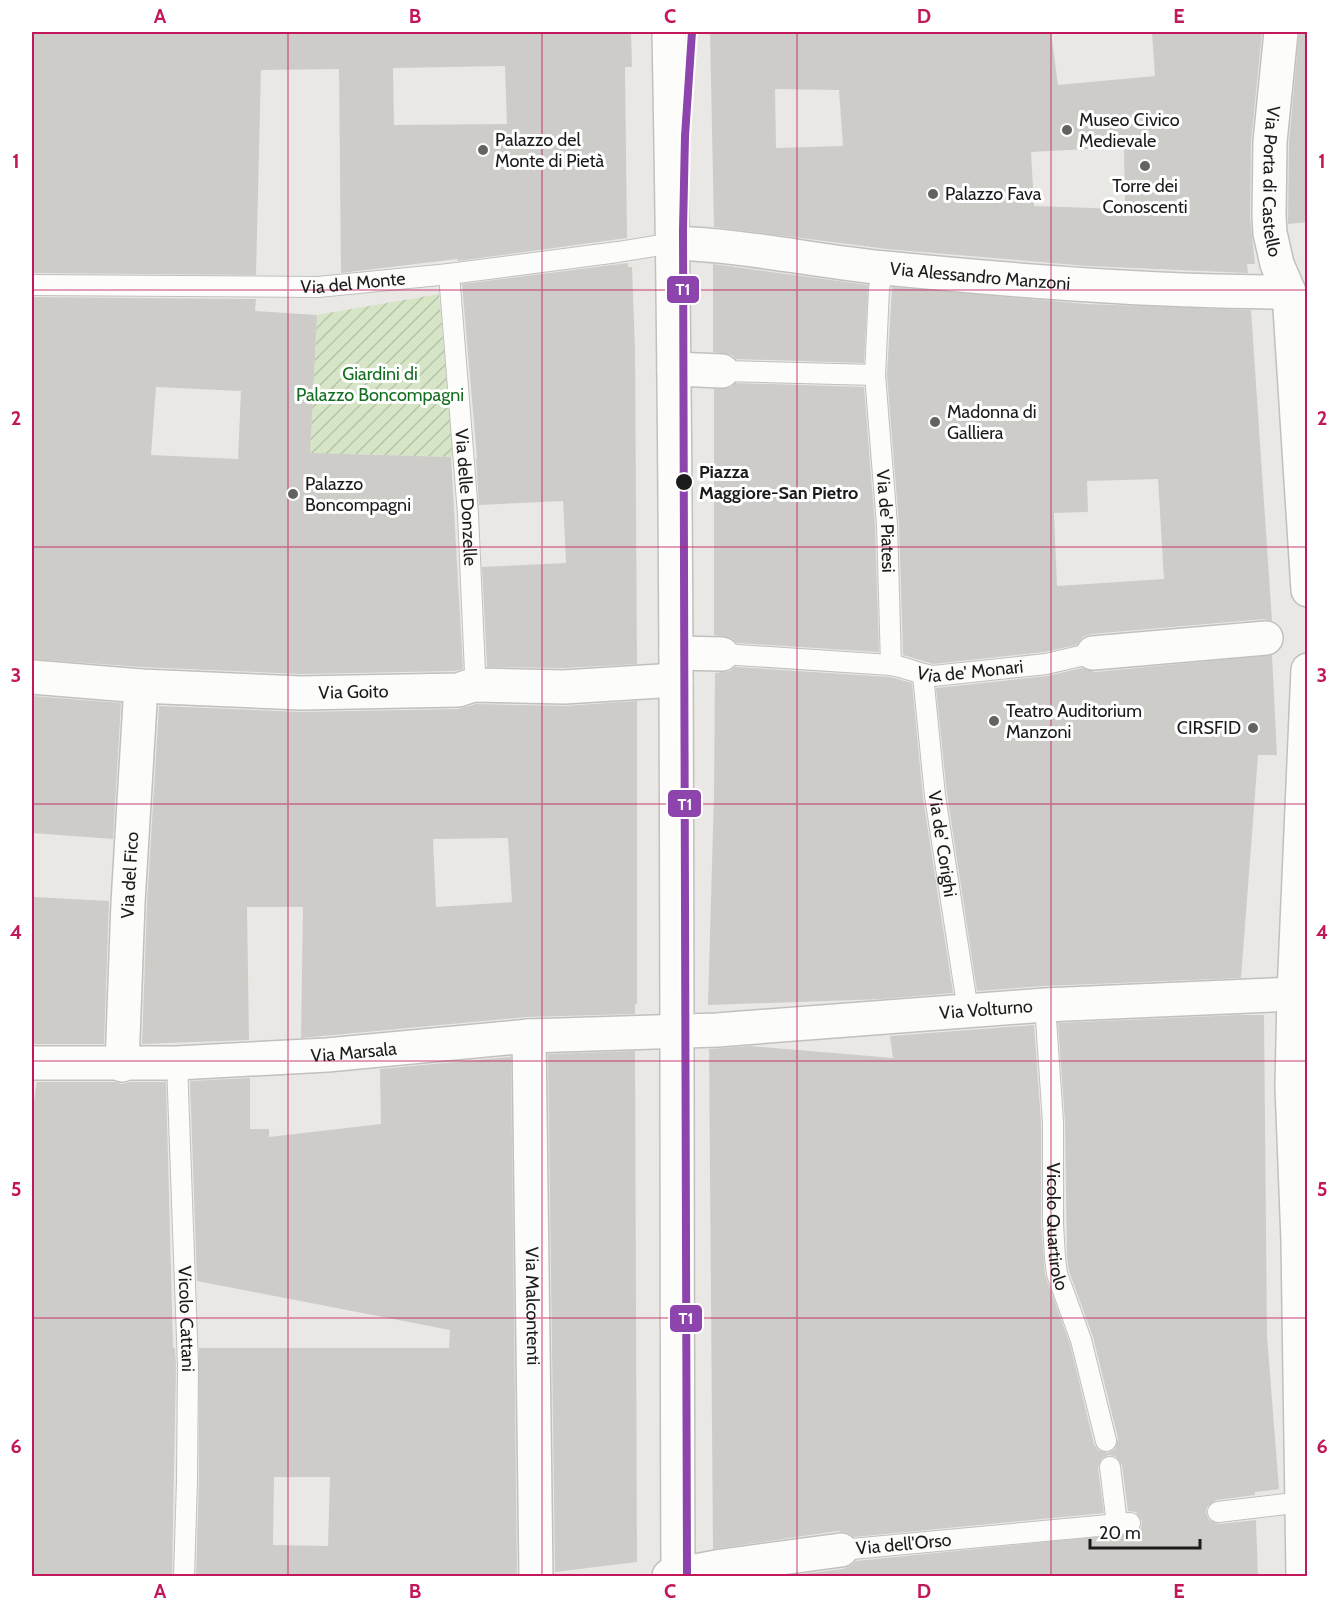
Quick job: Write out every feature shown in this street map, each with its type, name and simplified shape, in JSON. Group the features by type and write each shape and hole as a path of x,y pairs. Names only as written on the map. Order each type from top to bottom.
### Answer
{"street":[{"path":"669,32 676,666 675,1576"},
{"name":"Via Porta di Castello","path":"1281,32 1270,142 1269,216 1277,264 1289,292 1308,590"},
{"name":"Via Alessandro Manzoni","path":"673,243 728,246 882,268 1080,285 1289,292"},
{"path":"1289,292 1308,266"},
{"path":"674,369 722,371"},
{"name":"Via de' Monari","path":"1093,653 1266,639"},
{"name":"Via de' Monari","path":"676,666 722,654"},
{"name":"Via Goito","path":"32,677 141,686 301,693 458,690 473,685 564,687 676,666"},
{"path":"1303,1576 1303,1241 1292,1086 1308,670"},
{"name":"Via del Fico","path":"122,1065 128,903 141,686"},
{"name":"Via Volturno","path":"677,1031 717,1030 1045,1005 1294,994"},
{"name":"Via Marsala","path":"32,1064 177,1063 327,1055 529,1036 677,1031"},
{"name":"Via Malcontenti","path":"529,1036 536,1576"},
{"name":"Via dell'Orso","path":"675,1576 722,1566 841,1550"}],"lane":[{"name":"Via del Monte","path":"32,285 318,287 449,274 673,243"},
{"name":"Via de' Piatesi","path":"882,268 875,375 887,525 891,665"},
{"name":"Via delle Donzelle","path":"449,274 468,514 475,673 473,685"},
{"path":"722,371 875,375"},
{"name":"Via de' Monari","path":"722,654 891,665 922,675 933,676 1046,664 1093,653"},
{"name":"Via de' Corighi","path":"922,675 935,796 968,1011"},
{"name":"Vicolo Quartirolo","path":"1045,1005 1053,1122 1057,1274 1081,1340 1106,1441"},
{"name":"Vicolo Cattani","path":"177,1063 188,1366 184,1576"},
{"name":"Via dell'Orso","path":"841,1550 1124,1523 1110,1467"},
{"path":"1218,1512 1302,1502"}],"green space":[{"name":"Giardini di Palazzo Boncompagni","path":"439,294 453,457 349,454 307,499 317,315"}],"building":[{"path":"32,32 631,32 632,67 625,67 627,238 458,261 457,259 341,273 339,69 261,70 256,275 32,273","holes":["505,66 507,124 394,125 393,68"]},
{"path":"710,32 1051,32 1058,85 1155,76 1152,32 1262,32 1251,142 1250,217 1255,264 1247,264 1248,273 1088,266 887,249 714,227","holes":["775,89 839,90 843,146 776,148","1124,147 1125,209 1034,206 1031,152"]},
{"path":"1299,32 1308,32 1308,222 1288,224 1289,143"},
{"path":"628,263 628,267 632,267 635,349 637,664 564,668 487,667 482,567 566,563 563,501 479,505 462,284"},
{"path":"713,264 868,285 864,363 736,359 732,355 713,352"},
{"path":"892,287 1086,304 1251,310 1272,621 1264,619 1091,634 1083,637 1076,645 1044,652 933,664 903,655 899,524 887,375","holes":["1158,479 1164,579 1057,586 1054,513 1088,512 1087,481"]},
{"path":"32,297 256,299 255,311 317,315 310,453 451,457 463,669 301,674 142,667 32,659","holes":["156,387 241,391 238,459 151,455"]},
{"path":"735,383 864,387 875,526 879,652 737,643 731,638 714,635 714,389 730,388"},
{"path":"1272,655 1277,755 1258,755 1241,978 977,991 947,794 936,688 1047,676 1082,668 1095,672"},
{"path":"735,667 890,677 912,683 923,798 953,993 883,999 708,1005 715,673 730,671"},
{"path":"32,696 121,703 113,839 32,833"},
{"path":"637,701 637,1004 635,1004 635,1014 527,1017 301,1038 303,907 247,907 249,1040 142,1044 147,904 159,706 301,712 458,709 476,704 564,706","holes":["508,838 512,902 436,907 433,839"]},
{"path":"32,897 109,901 104,1044 32,1044"},
{"path":"1264,1015 1267,1336 1279,1489 1216,1500 1207,1507 1206,1513 1209,1520 1219,1524 1256,1520 1258,1576 785,1576 843,1569 856,1561 1136,1533 1141,1528 1142,1521 1136,1512 1128,1511 1122,1465 1115,1456 1109,1455 1102,1458 1098,1468 1104,1513 854,1537 838,1531 713,1549 709,1049 749,1046 893,1058 890,1036 1034,1025 1041,1122 1041,1225 1045,1275 1070,1344 1094,1444 1098,1450 1108,1453 1115,1449 1118,1438 1093,1337 1069,1271 1067,1257 1065,1122 1058,1023"},
{"path":"635,1051 637,1562 555,1572 548,1054"},
{"path":"511,1057 517,1576 196,1576 199,1348 449,1348 450,1330 197,1281 190,1081 250,1078 250,1129 269,1129 269,1137 381,1124 380,1069","holes":["274,1477 330,1477 328,1546 273,1545"]},
{"path":"37,1082 115,1082 122,1084 166,1082 173,1348 175,1348 176,1366 172,1576 32,1576 32,1112"}],"transit line":[{"name":"T1","path":"687,1576 683,230 685,136 692,32"}],"place":[{"name":"Museo Civico Medievale","path":"1067,130"},
{"name":"Palazzo del Monte di Pietà","path":"483,150"},
{"name":"Torre dei Conoscenti","path":"1145,166"},
{"name":"Palazzo Fava","path":"933,194"},
{"name":"Madonna di Galliera","path":"935,422"},
{"name":"Piazza Maggiore-San Pietro","path":"684,482"},
{"name":"Palazzo Boncompagni","path":"293,494"},
{"name":"Teatro Auditorium Manzoni","path":"994,721"},
{"name":"CIRSFID","path":"1253,728"}]}
